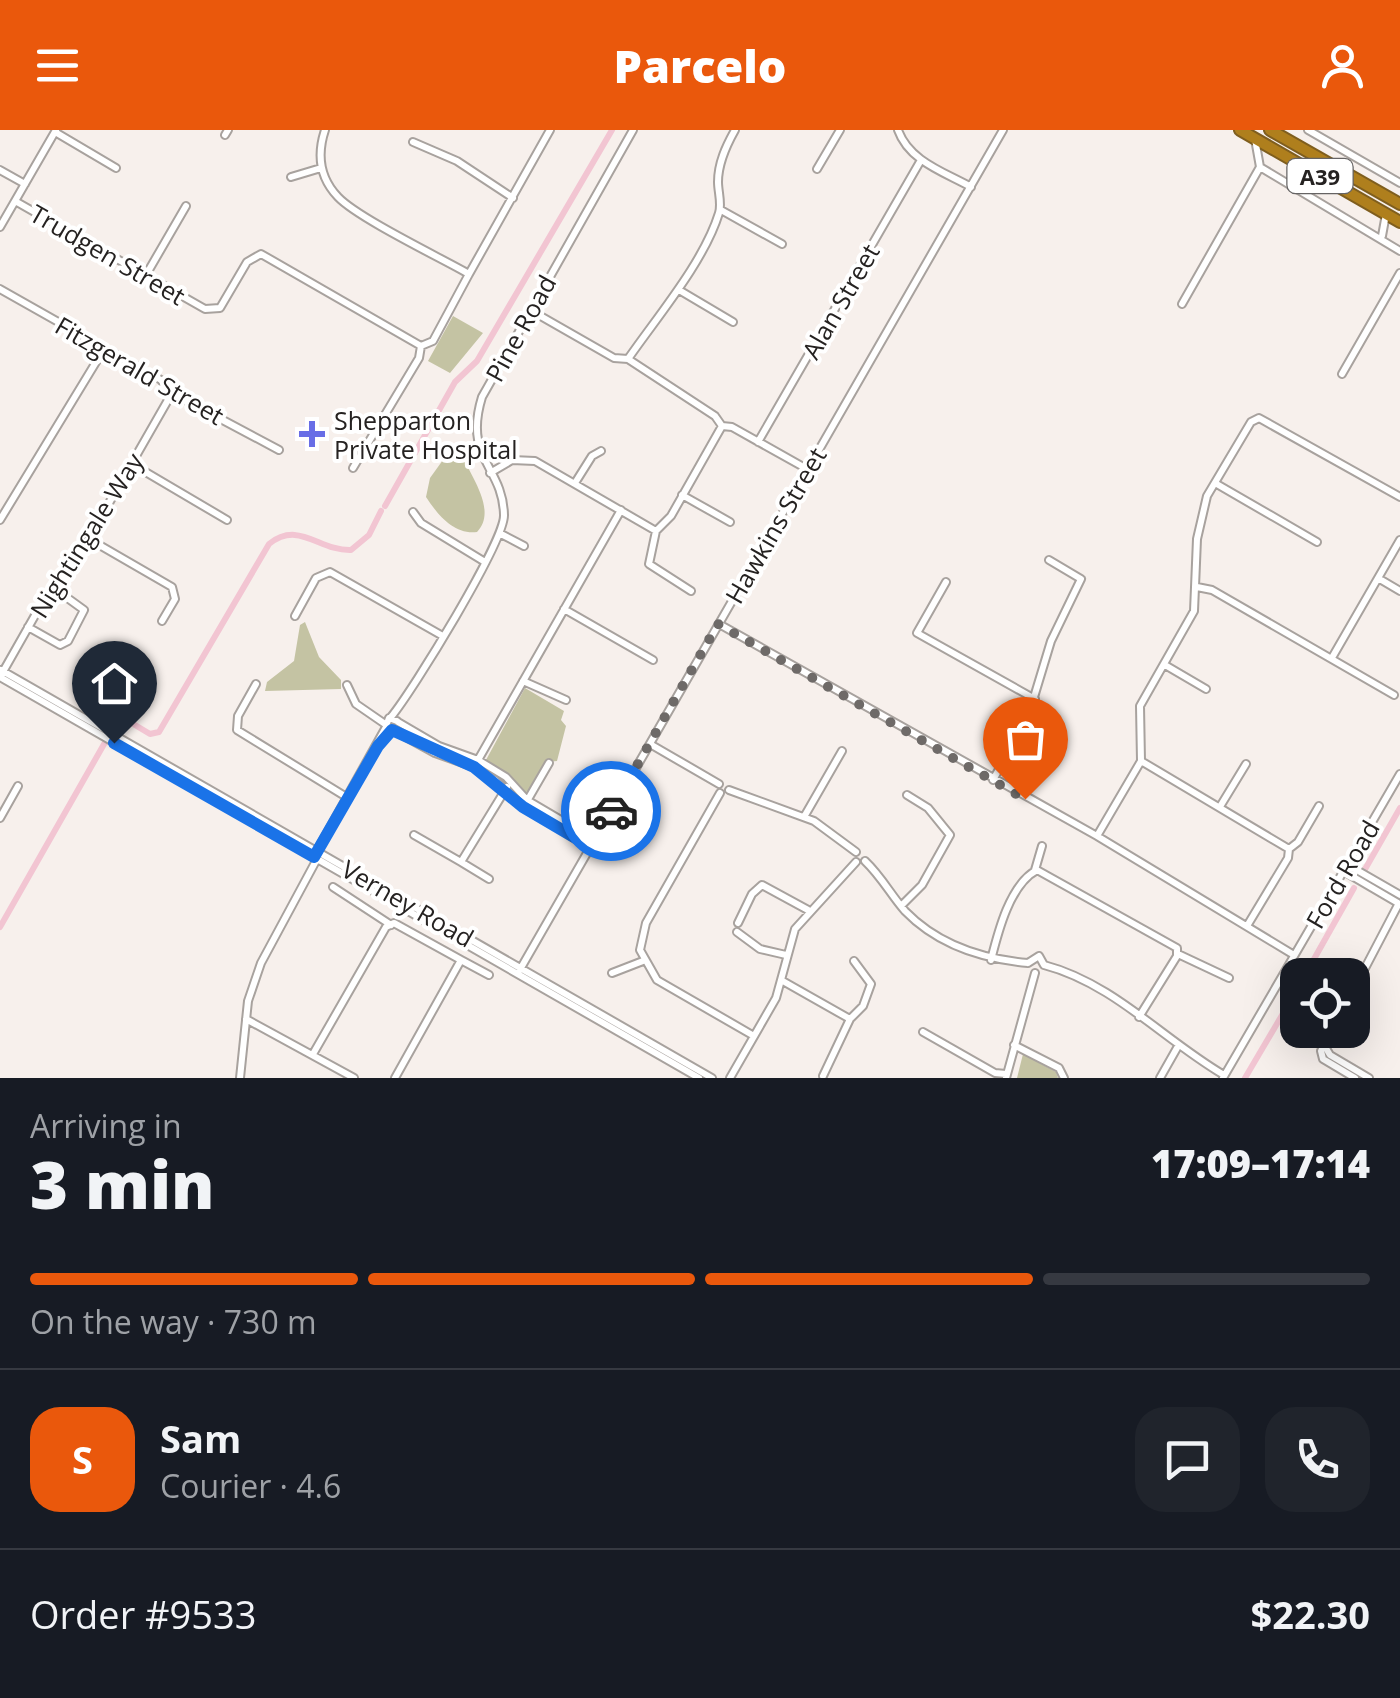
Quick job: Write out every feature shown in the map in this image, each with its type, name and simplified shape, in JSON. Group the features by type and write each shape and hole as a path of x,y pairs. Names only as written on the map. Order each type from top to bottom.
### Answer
{"highway":[{"name":"A39","path":"1240,130 1400,222"},
{"name":"A39","path":"1276,131 1400,204"},
{"path":"1276,131 1282,154"}],"street":[{"path":"325,130 319,152 321,168 340,199 469,274"},
{"path":"354,468 420,358 421,346 433,341 550,130"},
{"name":"Pine Road","path":"500,534 504,510 477,442 477,412 633,130"},
{"path":"628,359 650,323 679,290 720,210 718,178 724,148 735,130"},
{"path":"816,170 840,130"},
{"path":"898,130 906,147 921,160 970,187"},
{"name":"Hawkins Street","path":"520,970 1004,130"},
{"path":"1308,130 1400,183"},
{"path":"0,227 55,131 116,168"},
{"path":"1182,304 1260,167 1255,139"},
{"path":"413,142 457,161 513,198"},
{"name":"Alan Street","path":"758,442 921,160"},
{"path":"1260,167 1382,236 1400,251"},
{"path":"1354,178 1371,167"},
{"path":"290,177 321,168"},
{"path":"0,170 25,184"},
{"name":"Trudgen Street","path":"15,201 205,309 214,310 250,258 261,254 421,346"},
{"path":"146,275 186,206"},
{"path":"720,210 782,244"},
{"path":"1382,236 1386,214"},
{"path":"1342,374 1400,273"},
{"name":"Fitzgerald Street","path":"0,289 161,380 172,393 280,450"},
{"path":"679,290 733,322"},
{"path":"530,310 614,358 628,359 715,416 722,426"},
{"path":"0,520 104,349"},
{"name":"Nightingale Way","path":"1,672 89,538 172,393"},
{"path":"1097,836 1141,761 1138,712 1194,611 1197,538 1215,483 1245,430 1259,418 1400,497"},
{"path":"722,426 732,426 808,470"},
{"path":"691,591 649,564 656,531 722,426"},
{"path":"575,483 592,456 600,451"},
{"path":"490,473 524,459 575,483 656,531"},
{"path":"132,464 227,520"},
{"path":"1215,483 1317,542"},
{"path":"682,494 730,522"},
{"path":"476,764 620,510"},
{"path":"413,512 422,523 485,562"},
{"path":"240,1078 246,1019 262,963 316,856 500,534 524,546"},
{"path":"89,538 172,587 174,599 162,621"},
{"path":"1333,656 1400,540"},
{"path":"992,780 1035,698 1051,641 1081,580 1049,560"},
{"path":"295,616 316,578 332,572 441,635"},
{"path":"1378,578 1400,591"},
{"path":"946,582 917,633 1035,698"},
{"path":"1197,587 1212,590 1333,656 1394,695"},
{"path":"28,628 60,645 68,642 84,610 55,588"},
{"path":"564,610 653,660"},
{"path":"718,624 1097,836 1294,956"},
{"path":"1165,665 1206,689"},
{"name":"Verney Road","path":"1,672 316,856 712,1078"},
{"path":"523,680 566,700"},
{"path":"256,684 238,716 237,730 348,798"},
{"path":"347,684 356,704 435,753 476,764 509,786 525,804 593,843"},
{"path":"650,744 723,789 804,816 856,852 860,862 901,906 938,936 991,960 1028,962 1039,956 1044,965 1096,984 1178,1048 1224,1077"},
{"path":"804,816 842,751"},
{"path":"1141,761 1289,849"},
{"path":"525,804 549,764"},
{"path":"1221,806 1246,764"},
{"name":"Ford Road","path":"1224,1077 1400,774"},
{"path":"0,818 18,786"},
{"path":"461,862 509,786"},
{"path":"723,789 646,923 641,936 643,961 656,980 754,1036"},
{"path":"901,906 922,885 950,835 928,808 908,795"},
{"path":"1248,926 1288,858 1289,849 1298,842 1318,806"},
{"path":"414,835 490,879"},
{"path":"991,960 1001,923 1034,870 1042,846"},
{"path":"730,1078 780,980 794,929 808,910 860,862"},
{"path":"1346,868 1399,901 1397,918 1370,963"},
{"path":"1034,870 1175,946 1178,954 1229,978"},
{"path":"786,955 760,949 738,927 754,890 762,885 808,910"},
{"path":"333,887 391,925 489,976"},
{"path":"313,1054 391,925"},
{"path":"1139,1017 1178,954"},
{"path":"394,1078 461,960"},
{"path":"612,972 643,961"},
{"path":"824,1076 871,984 854,961"},
{"path":"1028,962 1035,973"},
{"path":"923,1032 1006,1076 1035,973 1044,965"},
{"name":"Verney Road","path":"520,970 699,1078"},
{"path":"780,980 850,1019"},
{"path":"246,1019 354,1078"},
{"path":"1014,1045 1059,1068 1064,1078"},
{"path":"1160,1078 1178,1048"},
{"path":"1324,1048 1323,1059 1354,1078"},
{"path":"1326,1048 1330,1056 1369,1078"}],"green space":[{"path":"453,316 483,333 450,373 428,361"},
{"path":"453,446 459,448 483,502 483,523 477,532 454,527 426,497 430,478"},
{"path":"305,622 319,657 341,680 341,689 265,691 267,682 294,661 300,625"},
{"path":"525,688 564,711 561,720 566,726 557,761 547,762 530,791 522,793 486,760"},
{"path":"1023,1054 1056,1072 1058,1078 1017,1078"}],"waterway":[{"path":"385,506 455,382 477,361 612,130"},
{"path":"0,927 120,716 150,734 159,732 269,544 290,535 351,550 369,535 381,511"},
{"path":"1364,871 1400,808"},
{"path":"1315,958 1354,888"},
{"path":"1245,1078 1280,1019"}],"way so far":[{"path":"611,811 718,624 1025,799"}],"place":[{"name":"Shepparton Private Hospital","path":"312,434"}],"route":[{"path":"114,743 314,857 378,746 392,730 435,753 474,767 506,788 523,807 591,847 611,811"}]}
